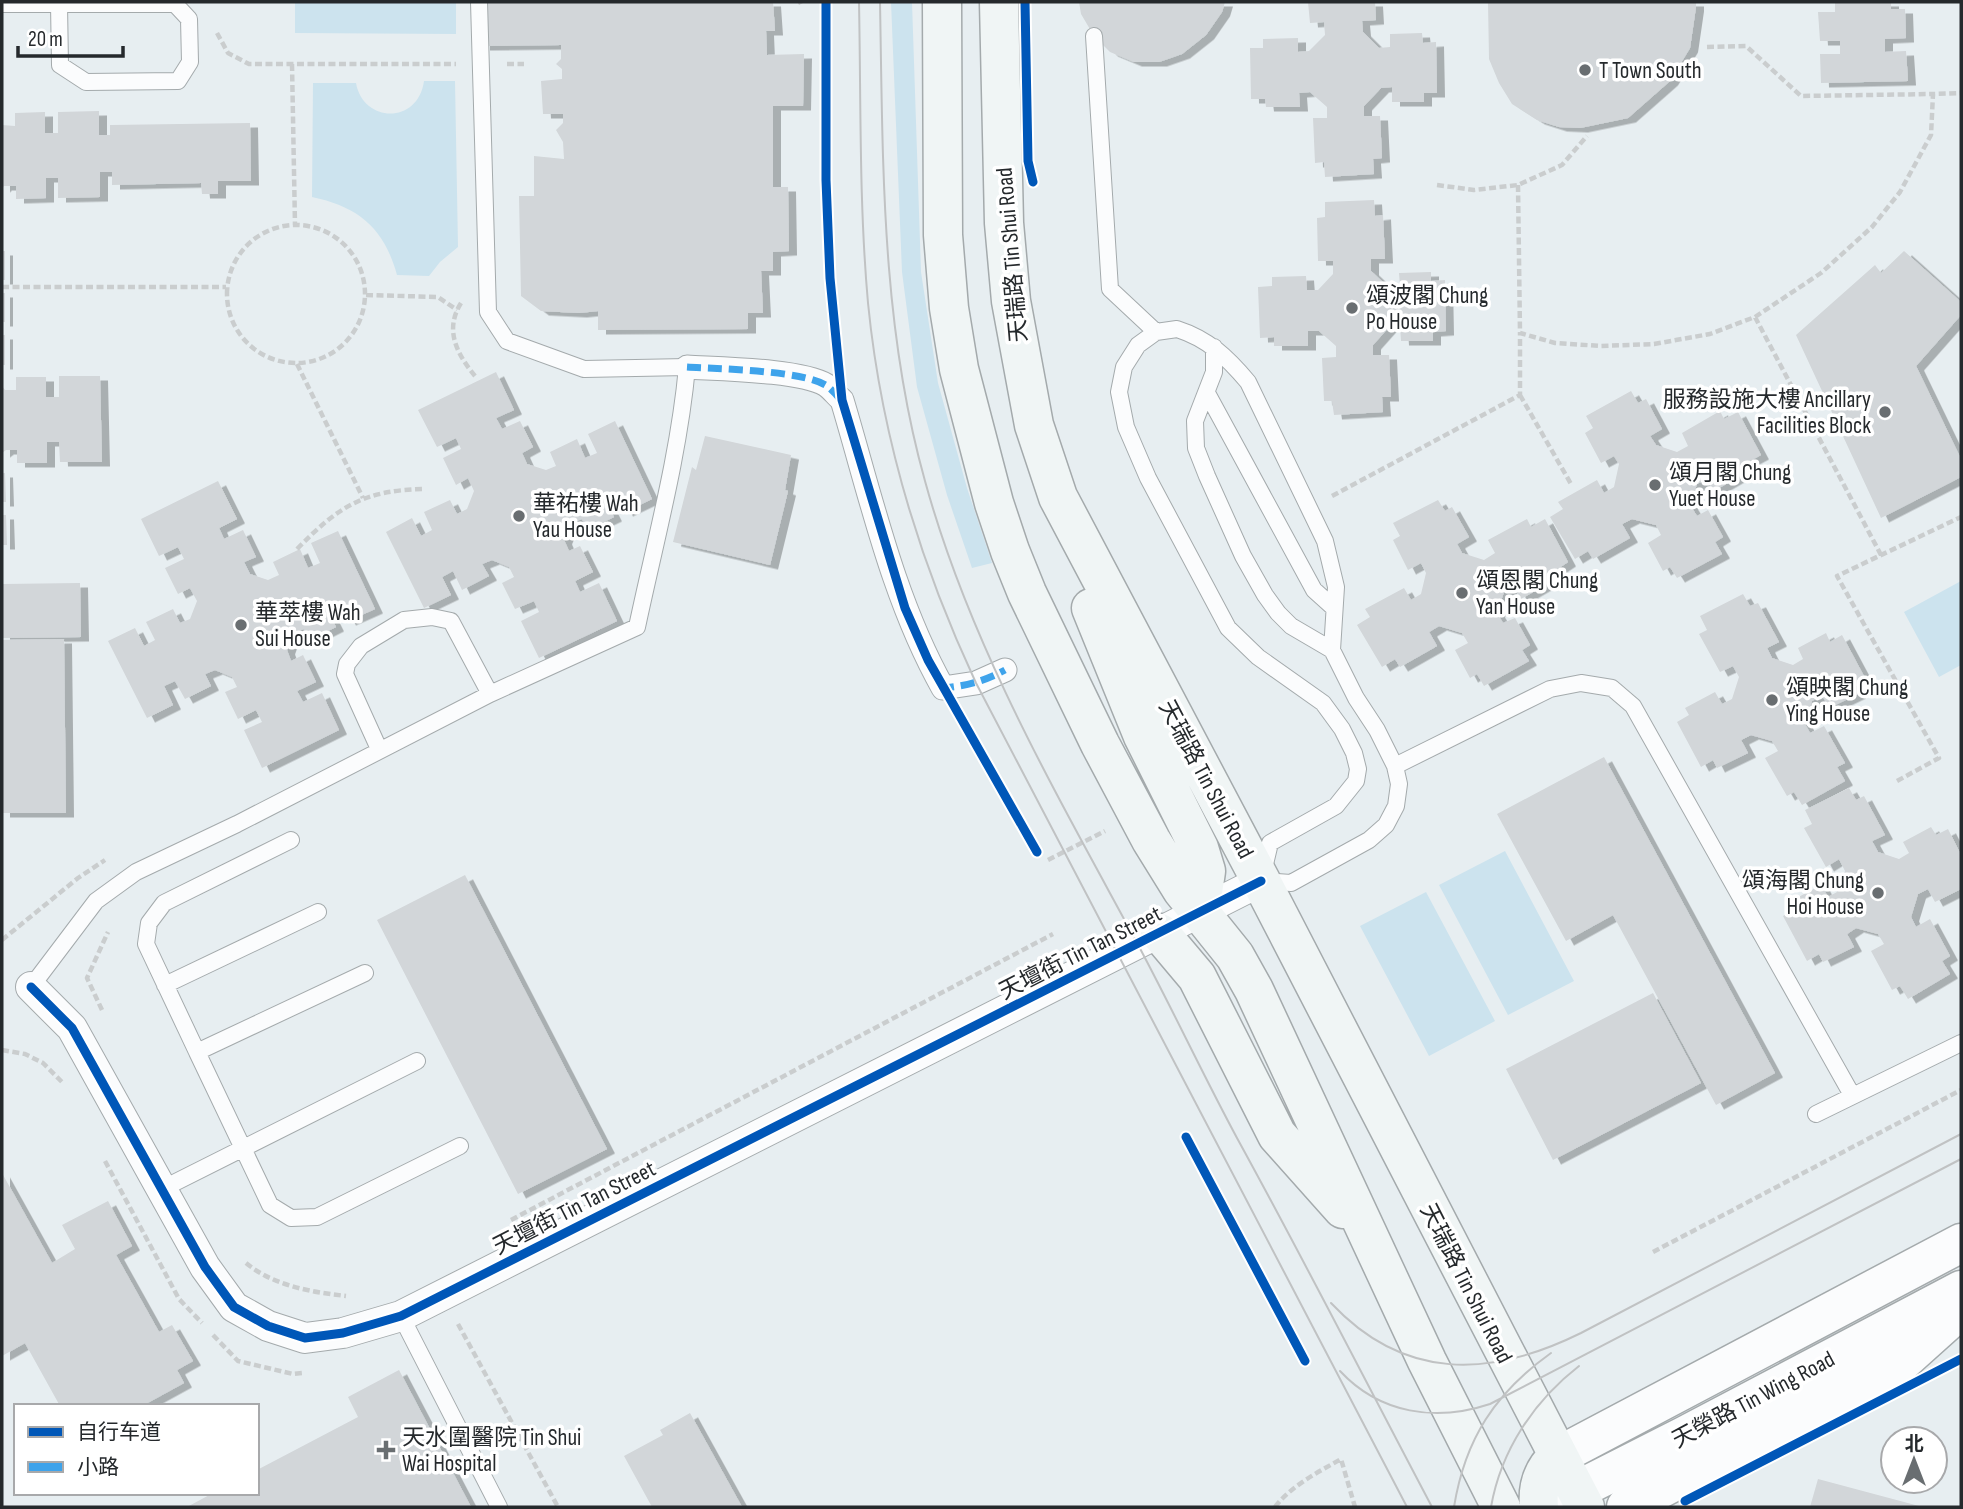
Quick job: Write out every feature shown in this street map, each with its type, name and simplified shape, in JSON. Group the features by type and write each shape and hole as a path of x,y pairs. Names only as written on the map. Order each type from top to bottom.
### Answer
{"main road":[{"path":"942,2 943,235 949,308 959,369 994,503 1027,593 1100,744 1163,862 1235,956 1254,990 1427,1362 1501,1507"},
{"name":"天瑞路 Tin Shui Road","path":"999,2 1004,223 1011,301 1034,425 1063,508 1261,881 1558,1455 1569,1502"},
{"path":"1063,508 1079,577 1143,736 1199,848 1206,871 1200,913"},
{"path":"1160,933 1197,977 1278,1135 1368,1236"},
{"path":"1539,1507 1540,1481 1547,1466 1558,1455"}],"street":[{"path":"687,368 764,372 809,379 826,386 842,400 905,608 943,688 976,683 1005,670"},
{"name":"天壇街 Tin Tan Street","path":"31,988 72,1028 205,1267 233,1307 268,1326 305,1338 407,1328 1261,881"},
{"name":"天榮路 Tin Wing Road","path":"1558,1455 1961,1243"},
{"name":"天榮路 Tin Wing Road","path":"1569,1502 1961,1290"},
{"path":"1626,1507 1903,1362 1961,1309"}],"lane":[{"path":"31,988 96,901 136,872 237,824 490,694 637,628 674,453 687,368 584,369 507,341 488,312 479,2"},
{"path":"2,4 59,4 175,4 189,19 190,62 178,81 86,82 60,65 59,4"},
{"path":"1094,36 1110,289 1156,332"},
{"path":"1177,329 1197,335 1214,347 1248,382 1325,541 1336,587 1332,650 1395,766 1399,784 1396,806 1386,825 1369,840 1290,883 1261,881 1270,843 1336,806 1356,781 1358,769 1342,729 1322,704 1258,657 1227,628 1148,478 1126,427 1119,392 1124,367 1138,345 1156,332 1177,329"},
{"path":"1214,347 1214,372 1195,421 1196,448 1243,556 1265,595 1290,626 1332,650"},
{"path":"1207,393 1314,590 1334,608"},
{"path":"379,749 345,674 346,664 361,646 404,620 432,617 451,621 490,694"},
{"path":"1395,766 1550,690 1581,683 1612,688 1633,706 1852,1095"},
{"path":"291,840 164,903 149,923 146,944 270,1205 291,1218 317,1217 460,1146"},
{"path":"165,985 318,912"},
{"path":"197,1052 365,973"},
{"path":"1816,1114 1961,1043"},
{"path":"162,1189 416,1060"},
{"path":"407,1328 499,1507"}],"path":[{"path":"211,23 228,53 249,64 524,64"},
{"path":"1707,47 1746,46 1801,96 1961,93"},
{"path":"292,64 295,225"},
{"path":"1520,333 1555,343 1601,346 1654,344 1710,334 1755,317 1821,273 1872,227 1900,192 1931,135 1933,94"},
{"path":"1437,184 1474,190 1518,185 1562,165 1587,136"},
{"path":"1518,185 1520,395 1571,484"},
{"path":"295,225 317,228 337,238 353,254 363,273 366,295 362,317 352,335 337,351 318,360 296,364 274,360 253,349 237,332 228,311 226,287 236,259 257,237 275,228 295,225"},
{"path":"2,287 226,287"},
{"path":"366,295 438,297 457,310"},
{"path":"1755,317 1881,555"},
{"path":"296,364 363,498"},
{"path":"1310,508 1520,395"},
{"path":"297,549 335,514 363,498 398,490 425,489"},
{"path":"1897,781 1938,758 1838,576 1961,517"},
{"path":"1048,860 1105,831"},
{"path":"78,878 112,922 87,978 103,1012"},
{"path":"505,1223 1053,934"},
{"path":"2,1050 26,1054 43,1063 62,1082"},
{"path":"1653,1252 1961,1090"},
{"path":"101,1154 179,1299 238,1361 293,1374 315,1372"},
{"path":"240,1258 270,1279 295,1287 346,1296 359,1295"},
{"path":"407,1328 453,1315 558,1507"},
{"path":"1275,1507 1296,1486 1341,1459 1355,1507"},
{"path":"1337,1493 1351,1492 1363,1496"}],"shaded area":[{"path":"295,2 456,2 456,34 295,33"},
{"path":"891,2 912,2 921,272 938,383 967,488 992,563 972,568 947,495 917,387 902,272"},
{"path":"424,81 455,81 458,247 440,262 429,276 397,275 385,244 367,222 343,207 312,197 313,83 356,83 369,106 390,114 402,112 412,106 420,95"},
{"path":"1961,581 1961,665 1939,677 1904,612"},
{"path":"1505,851 1574,981 1508,1015 1439,885"},
{"path":"1426,892 1495,1021 1429,1056 1360,926"}],"building":[{"path":"482,2 773,2 775,31 766,31 767,55 804,54 803,106 773,106 773,187 788,187 789,251 773,252 773,271 761,271 763,313 748,313 748,329 598,330 598,311 541,311 521,296 519,196 534,196 534,156 564,159 563,142 556,130 563,123 563,114 543,114 541,81 562,79 562,69 556,64 561,59 561,45 482,46"},
{"path":"1079,2 1225,2 1222,12 1206,35 1182,54 1159,62 1134,62 1110,52 1094,36 1081,14"},
{"path":"1308,2 1375,2 1376,20 1362,21 1363,32 1379,48 1390,47 1390,34 1422,33 1423,43 1436,42 1437,93 1424,93 1424,102 1392,102 1392,87 1381,88 1364,106 1364,116 1380,116 1382,158 1373,159 1374,174 1325,177 1324,162 1315,163 1313,118 1327,118 1327,107 1310,92 1299,93 1300,107 1266,107 1265,99 1251,99 1250,48 1263,48 1263,39 1298,38 1298,52 1309,51 1325,35 1324,22 1310,23"},
{"name":"T Town South","path":"1488,2 1696,2 1696,7 1690,48 1670,81 1628,118 1580,128 1559,127 1537,120 1512,104 1489,59"},
{"path":"1835,2 1891,2 1891,9 1905,9 1906,38 1885,39 1885,52 1906,51 1908,81 1821,83 1820,54 1840,54 1840,41 1820,41 1818,12 1835,12"},
{"path":"99,111 99,135 110,135 110,125 250,123 251,181 218,181 218,194 202,194 201,183 112,185 112,172 100,172 100,197 58,198 58,178 46,178 46,198 16,199 16,186 2,188 2,125 15,126 15,113 45,112 45,133 58,133 58,112"},
{"name":"頌波閣 Chung Po House","path":"1374,200 1375,216 1383,215 1385,259 1371,259 1371,271 1387,286 1400,286 1399,273 1431,272 1431,281 1445,280 1446,331 1433,332 1433,341 1401,341 1400,326 1389,327 1373,345 1373,355 1389,355 1391,397 1382,397 1383,412 1334,415 1332,401 1324,401 1322,358 1336,357 1336,346 1319,331 1308,331 1308,346 1274,346 1274,337 1260,338 1258,287 1272,286 1272,277 1306,276 1307,290 1318,290 1333,274 1333,261 1318,261 1317,218 1325,217 1325,202"},
{"path":"2,251 5,251 5,280 2,280"},
{"name":"服務設施大樓 Ancillary Facilities Block","path":"1904,251 1961,302 1961,315 1916,366 1961,459 1961,477 1881,518 1796,335 1875,265 1881,273"},
{"path":"2,293 5,293 5,322 2,322"},
{"path":"2,335 5,335 5,365 2,365"},
{"name":"華祐樓 Wah Yau House","path":"496,372 514,410 496,418 502,429 520,421 533,447 522,453 527,464 546,470 556,466 550,452 577,439 585,458 597,453 588,434 615,421 652,499 625,512 616,494 605,499 614,517 587,530 582,519 571,523 564,540 569,551 580,546 593,572 575,581 580,592 599,583 617,621 539,658 521,621 539,612 534,601 515,609 502,583 514,577 509,567 492,560 482,564 489,576 462,590 453,571 442,577 451,595 424,608 386,532 412,518 421,536 432,530 424,512 450,500 457,514 467,509 474,491 468,478 456,485 443,458 461,449 456,438 437,447 418,410"},
{"path":"59,376 100,376 102,462 60,462 59,442 47,442 47,463 17,463 17,450 6,450 2,453 2,386 5,390 16,390 16,377 46,377 46,397 59,397"},
{"name":"頌月閣 Chung Yuet House","path":"1631,391 1638,403 1646,399 1662,429 1650,436 1656,445 1677,452 1688,446 1682,433 1720,411 1724,419 1738,412 1761,455 1748,462 1752,469 1714,491 1707,479 1697,484 1690,505 1697,516 1708,510 1723,537 1715,542 1722,554 1677,578 1670,567 1663,571 1648,543 1661,535 1656,525 1632,519 1622,524 1630,538 1593,559 1588,551 1575,559 1550,517 1563,509 1558,502 1597,480 1604,493 1614,487 1619,464 1614,456 1601,463 1585,433 1593,428 1586,416"},
{"path":"705,436 791,455 785,490 788,491 770,565 673,542 692,467 696,470"},
{"path":"2,473 5,473 6,502 2,502"},
{"name":"華萃樓 Wah Sui House","path":"218,481 237,519 219,528 224,539 243,530 256,557 244,562 250,574 268,580 279,575 273,562 300,549 308,568 320,563 311,543 338,531 375,609 348,621 339,604 327,609 336,627 310,640 304,629 293,633 287,650 291,661 303,655 316,682 297,691 303,702 322,693 339,730 262,768 244,730 262,722 256,710 238,719 225,692 237,687 232,677 215,670 205,674 211,686 185,699 175,681 164,686 173,705 147,718 108,641 135,628 144,646 155,640 146,622 173,609 180,623 190,619 197,601 190,588 178,594 165,568 184,559 178,547 159,556 141,519"},
{"name":"頌恩閣 Chung Yan House","path":"1438,500 1445,511 1452,507 1469,537 1457,544 1462,553 1484,560 1495,553 1488,540 1527,519 1531,527 1545,519 1568,562 1556,570 1559,577 1521,599 1514,587 1504,592 1497,613 1503,623 1515,618 1530,645 1522,650 1529,661 1484,686 1477,674 1470,678 1455,650 1468,643 1462,633 1439,626 1429,632 1437,646 1400,667 1395,659 1382,667 1357,625 1370,617 1365,609 1404,588 1411,600 1421,594 1426,573 1421,563 1408,570 1393,540 1400,536 1393,523"},
{"path":"2,515 6,515 7,545 2,545"},
{"path":"80,583 81,637 2,638 2,584"},
{"name":"頌映閣 Chung Ying House","path":"1743,594 1750,606 1758,603 1779,642 1767,648 1772,658 1793,665 1803,659 1798,648 1826,633 1830,642 1842,635 1866,680 1854,687 1858,694 1829,708 1822,695 1812,701 1805,724 1810,733 1824,726 1845,763 1837,767 1845,781 1802,805 1794,792 1787,796 1765,758 1778,751 1772,741 1751,735 1741,740 1748,753 1717,768 1713,760 1701,767 1677,722 1689,715 1685,708 1715,692 1722,704 1732,699 1739,677 1733,666 1720,672 1699,634 1707,630 1700,616"},
{"path":"64,639 66,813 2,813 2,640"},
{"path":"1604,757 1775,1073 1716,1105 1613,915 1566,941 1497,814"},
{"name":"頌海閣 Chung Hoi House","path":"1849,788 1856,800 1864,796 1885,835 1872,841 1878,852 1899,859 1909,853 1903,842 1931,827 1936,835 1948,829 1961,855 1961,889 1935,902 1928,889 1918,894 1911,917 1916,927 1930,919 1950,956 1942,961 1950,974 1908,999 1900,986 1892,990 1871,951 1884,944 1878,934 1856,928 1847,934 1854,947 1823,962 1819,954 1807,961 1783,916 1795,909 1791,901 1821,885 1828,897 1837,892 1845,871 1839,859 1826,867 1804,828 1812,824 1805,810"},
{"path":"465,875 607,1149 518,1194 377,920"},
{"path":"1653,993 1701,1083 1553,1160 1506,1069"},
{"path":"2,1173 52,1263 75,1249 62,1225 108,1201 132,1246 116,1255 159,1332 172,1325 193,1361 177,1370 184,1383 146,1404 59,1404 25,1343 2,1356"},
{"path":"399,1370 471,1507 187,1507 209,1495 259,1495 259,1469 358,1417 348,1397"},
{"path":"690,1413 742,1507 652,1507 624,1456 663,1435 660,1430"},
{"path":"1818,1479 1919,1506 1919,1507 1810,1507"}],"tram line":[{"path":"859,2 863,228 874,352 893,450 937,592 976,683 1407,1507"},
{"path":"880,2 884,183 892,303 911,422 925,481 944,542 990,660 1017,717 1432,1507"},
{"path":"1331,1303 1359,1329 1388,1347 1418,1359 1449,1364 1481,1364 1514,1358 1547,1348 1581,1333 1961,1134"},
{"path":"1340,1371 1373,1397 1410,1410 1449,1412 1490,1404 1961,1159"},
{"path":"1454,1507 1466,1460 1486,1420 1514,1384 1551,1353"},
{"path":"1491,1507 1503,1466 1522,1428 1548,1395 1579,1366"}],"marked path":[{"path":"687,367 760,371 799,377 827,386 842,402"},
{"path":"942,685 943,688 967,684 1005,670"}],"cycle path":[{"path":"826,2 826,180 830,278 842,400 905,608 928,660 1037,852"},
{"path":"1025,2 1028,161 1033,182"},
{"path":"31,987 72,1028 205,1267 234,1307 268,1326 305,1338 343,1333 401,1316 1261,881"},
{"path":"1186,1137 1305,1361"},
{"path":"1685,1501 1961,1359"}],"place":[{"name":"T Town South","path":"1585,70"},
{"name":"頌波閣 Chung Po House","path":"1352,308"},
{"name":"服務設施大樓 Ancillary Facilities Block","path":"1885,412"},
{"name":"頌月閣 Chung Yuet House","path":"1655,485"},
{"name":"華祐樓 Wah Yau House","path":"519,516"},
{"name":"頌恩閣 Chung Yan House","path":"1462,593"},
{"name":"華萃樓 Wah Sui House","path":"241,625"},
{"name":"頌映閣 Chung Ying House","path":"1772,700"},
{"name":"頌海閣 Chung Hoi House","path":"1878,893"},
{"name":"天水圍醫院 Tin Shui Wai Hospital","path":"386,1450"}]}
